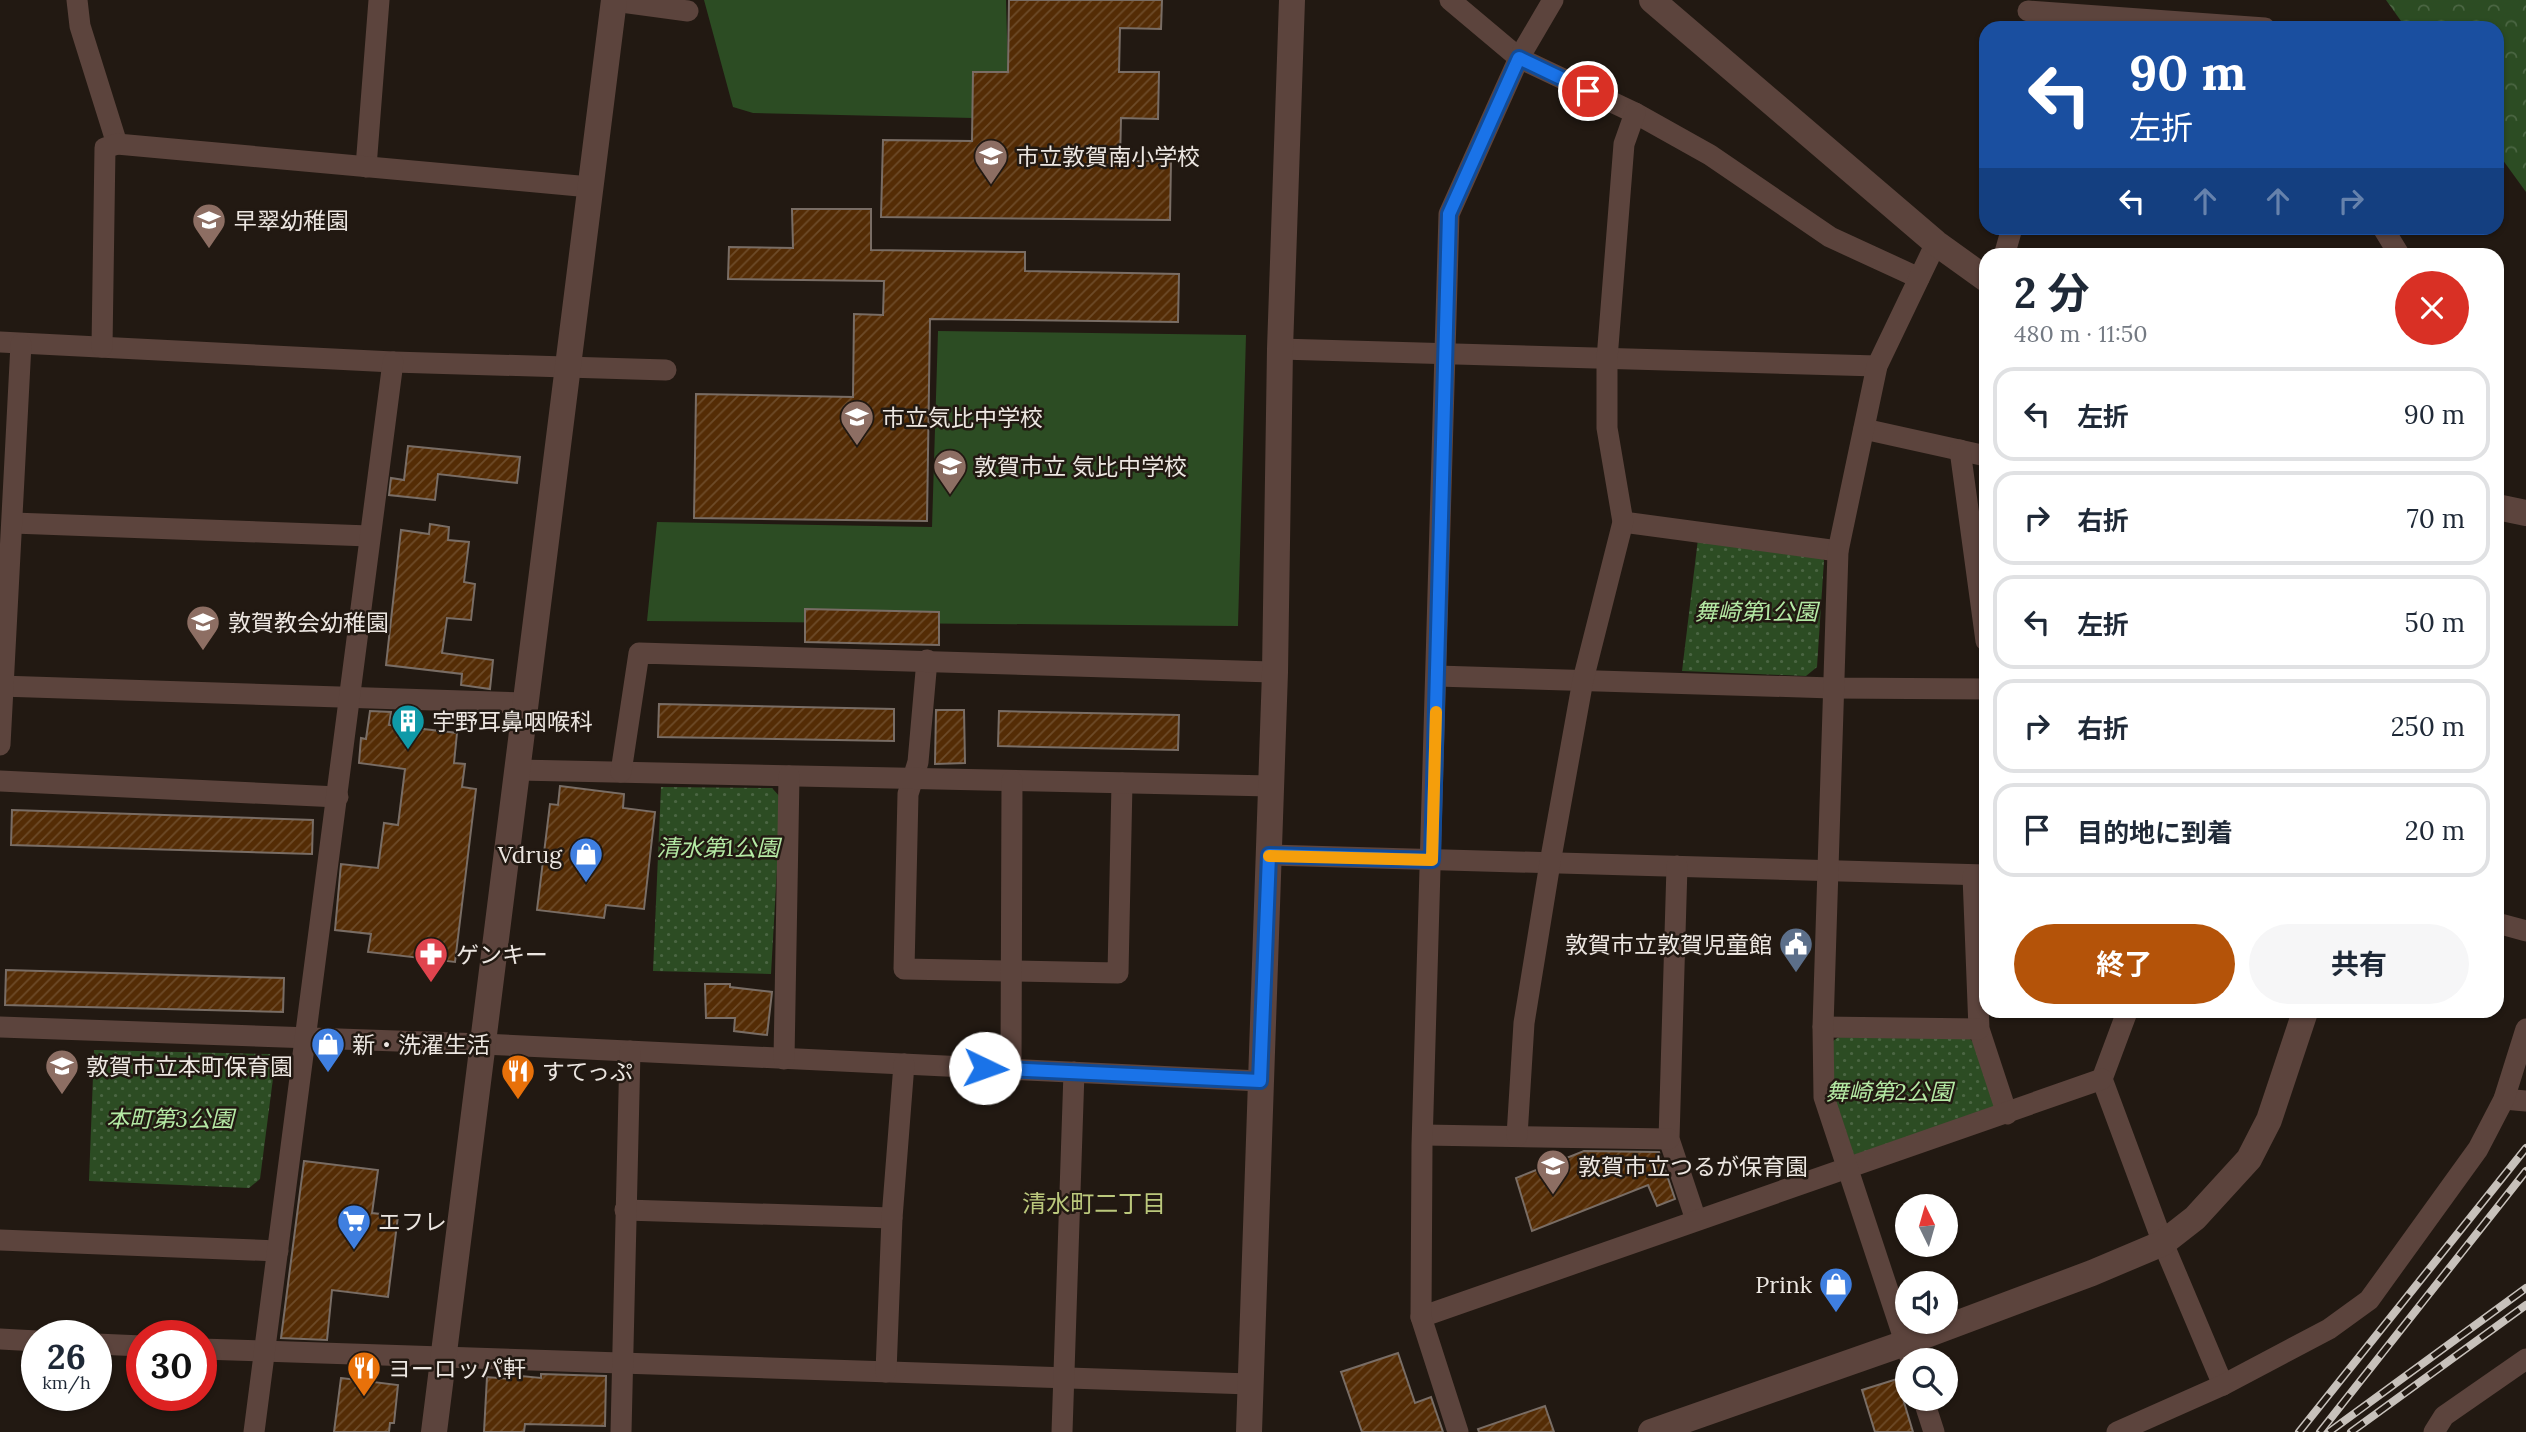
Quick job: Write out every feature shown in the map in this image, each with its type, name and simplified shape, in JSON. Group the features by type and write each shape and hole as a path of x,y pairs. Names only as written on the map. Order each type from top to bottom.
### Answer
{"street":[{"path":"77,0 80,26 117,144"},
{"path":"366,167 379,0"},
{"path":"434,1432 614,0 688,11"},
{"path":"1249,1432 1275,672 1280,349 1292,0"},
{"path":"1450,0 1519,58 1634,113 1710,155 1830,237 1919,278"},
{"path":"1458,1432 1420,1317 1449,214 1519,58 1553,0"},
{"path":"1656,1 1936,243 1979,274"},
{"path":"2026,13 2104,7 2211,21"},
{"path":"1517,1136 1524,1023 1550,863 1583,680 1623,522 1607,428 1607,359 1624,144 1634,113"},
{"path":"102,347 105,149 117,144 590,187"},
{"path":"1907,1348 1824,1097 1823,1027 1838,551 1877,366 1936,243"},
{"path":"0,744 13,523 10,343 393,362 666,370"},
{"path":"1280,349 1877,366"},
{"path":"254,1432 393,362"},
{"path":"1864,429 1979,454"},
{"path":"1960,450 1979,590"},
{"path":"2504,508 2526,513"},
{"path":"1623,522 1838,551"},
{"path":"13,523 369,537"},
{"path":"621,772 639,653 1275,672"},
{"path":"927,660 918,762 908,794 904,969 1118,973 1122,783"},
{"path":"1437,676 1832,688 1979,689"},
{"path":"2,687 525,704"},
{"path":"518,769 1271,786"},
{"path":"784,1059 789,776"},
{"path":"0,781 338,797"},
{"path":"1011,1070 1012,781"},
{"path":"1269,855 1979,874"},
{"path":"1677,866 1669,1139 1696,1220"},
{"path":"2504,925 2526,931"},
{"path":"1979,1018 1979,1029 2007,1114"},
{"path":"2125,1018 2102,1079 2163,1243 2223,1385"},
{"path":"1915,1348 2163,1243 2195,1218 2249,1159 2269,1120 2303,1018"},
{"path":"0,1027 306,1040 482,1044 1260,1081"},
{"path":"1823,1027 1979,1029"},
{"path":"2118,1432 2223,1385 2329,1329 2370,1300 2478,1149 2504,1099 2526,1029"},
{"path":"621,1432 630,1051"},
{"path":"886,1372 892,1218 904,1065"},
{"path":"1062,1432 1074,1072"},
{"path":"1420,1317 2102,1079"},
{"path":"2504,1099 2526,1101"},
{"path":"1424,1135 1669,1139"},
{"path":"625,1210 892,1218"},
{"path":"0,1240 278,1251"},
{"path":"0,1339 21,1340"},
{"path":"217,1350 1250,1384"},
{"path":"1651,1432 1895,1355"},
{"path":"2434,1432 2444,1416 2526,1359"},
{"path":"1927,1411 1934,1432"}],"green space":[{"path":"704,0 1006,0 1008,72 973,72 973,118 753,113 733,107"},
{"path":"2386,0 2526,0 2526,192 2504,162 2504,21 2401,21"},
{"path":"938,331 1246,335 1238,626 647,621 657,522 932,527"},
{"name":"舞崎第1公園","path":"1698,539 1818,554 1824,560 1817,667 1806,676 1682,671"},
{"name":"清水第1公園","path":"661,787 772,788 781,798 771,974 653,971"},
{"name":"舞崎第2公園","path":"1840,1036 1968,1037 1974,1043 1996,1106 1853,1156 1833,1098 1833,1041"},
{"name":"本町第3公園","path":"94,1050 270,1054 275,1063 260,1179 249,1188 89,1181"}],"building":[{"path":"1009,0 1162,0 1161,29 1120,28 1119,72 1159,72 1158,119 1121,118 1120,161 1171,161 1170,220 881,217 883,140 972,141 973,72 1008,72"},
{"path":"792,209 871,209 871,250 1025,252 1025,271 1179,274 1178,322 930,319 927,521 694,518 696,394 853,397 854,314 883,315 884,281 728,279 729,247 793,248"},
{"path":"408,446 520,457 517,483 438,474 435,500 389,495 391,478 404,480"},
{"path":"430,524 449,527 448,540 469,542 464,582 475,584 471,620 447,618 442,653 493,660 490,689 461,685 462,674 386,665 401,530 429,534"},
{"path":"805,609 939,612 939,645 805,642"},
{"path":"659,704 894,709 894,741 658,737"},
{"path":"936,710 964,710 965,763 935,764"},
{"path":"370,711 391,712 389,725 457,733 454,763 465,764 462,787 476,789 455,962 368,952 371,934 335,930 341,864 378,868 384,823 398,825 405,769 359,763 361,738 366,739"},
{"path":"999,711 1179,715 1178,750 998,746"},
{"path":"560,786 624,794 623,808 655,812 644,909 606,905 604,918 537,910 550,804 558,805"},
{"path":"12,810 313,820 312,854 11,845"},
{"path":"6,970 284,978 283,1012 5,1005"},
{"path":"705,984 730,984 730,987 772,992 767,1035 734,1031 735,1018 706,1018"},
{"path":"1584,1151 1659,1152 1675,1199 1657,1206 1648,1185 1532,1231 1516,1178"},
{"path":"304,1161 378,1170 372,1213 398,1216 388,1297 332,1290 327,1340 281,1338"},
{"path":"1398,1353 1415,1403 1431,1397 1443,1432 1362,1432 1341,1372"},
{"path":"541,1374 606,1376 605,1426 525,1424 524,1432 484,1432 487,1377 510,1379 511,1375 541,1378"},
{"path":"341,1378 398,1385 394,1423 390,1423 389,1432 334,1432"},
{"path":"1895,1380 1895,1411 1907,1411 1913,1432 1875,1432 1862,1390"},
{"path":"1545,1406 1554,1432 1479,1432 1478,1429"}],"railway":[{"path":"2299,1432 2526,1148"},
{"path":"2320,1432 2526,1171"},
{"path":"2329,1432 2526,1288"},
{"path":"2351,1432 2526,1305"}],"slow traffic":[{"path":"1269,856 1432,860 1436,712"}],"place":[{"name":"市立敦賀南小学校","path":"991,186"},
{"name":"早翠幼稚園","path":"209,250"},
{"name":"市立気比中学校","path":"857,447"},
{"name":"敦賀市立 気比中学校","path":"950,496"},
{"name":"敦賀教会幼稚園","path":"203,652"},
{"name":"宇野耳鼻咽喉科","path":"408,751"},
{"name":"Vdrug","path":"586,884"},
{"name":"敦賀市立敦賀児童館","path":"1796,974"},
{"name":"ゲンキー","path":"431,984"},
{"name":"新・洗濯生活","path":"328,1074"},
{"name":"敦賀市立本町保育園","path":"62,1096"},
{"name":"すてっぷ","path":"518,1101"},
{"name":"敦賀市立つるが保育園","path":"1553,1196"},
{"name":"エフレ","path":"354,1251"},
{"name":"Prink","path":"1836,1314"},
{"name":"ヨーロッパ軒","path":"364,1398"}],"district":[{"name":"清水町二丁目","path":"1094,1203"}],"route":[{"path":"985,1068 1260,1081 1269,855 1432,860 1449,214 1519,58 1588,91"}]}
